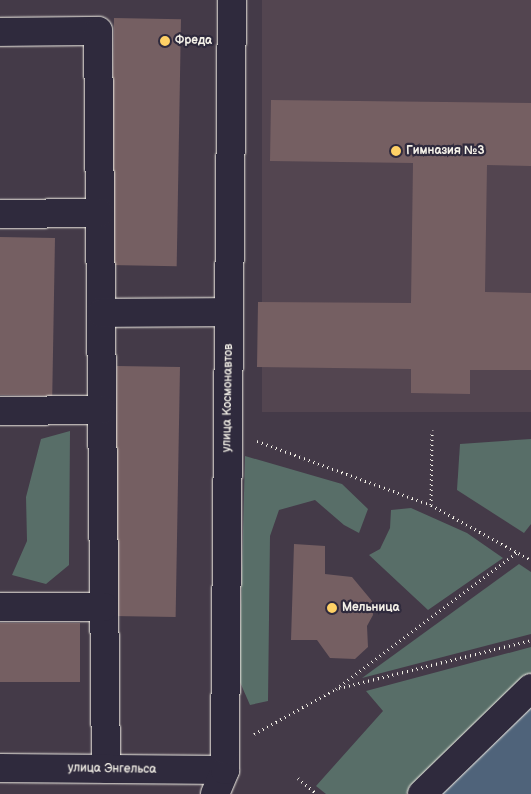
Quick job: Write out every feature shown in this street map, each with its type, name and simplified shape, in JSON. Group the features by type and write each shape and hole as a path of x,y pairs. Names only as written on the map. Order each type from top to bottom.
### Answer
{"street":[{"name":"улица Космонавтов","path":"222,771 230,312 232,0"},
{"path":"0,32 98,31 106,769"},
{"path":"0,214 100,213"},
{"path":"101,313 230,312"},
{"path":"0,411 102,410"},
{"path":"0,607 104,607"},
{"path":"422,794 531,688"},
{"name":"улица Энгельса","path":"0,768 222,771"}],"path":[{"path":"431,505 432,430"},
{"path":"228,431 431,505 531,560"},
{"path":"222,771 336,689 518,552"},
{"path":"336,689 531,640"},
{"path":"298,778 318,794"}],"shaded area":[{"name":"Гимназия №3","path":"262,0 531,0 531,412 262,412"}],"green space":[{"path":"70,431 69,565 46,584 12,575 27,541 26,497 41,439"},
{"path":"531,439 531,524 524,533 457,490 460,444"},
{"path":"245,456 342,484 368,509 359,533 344,525 315,500 279,510 270,536 268,701 250,705 239,680"},
{"path":"411,508 467,533 503,558 428,610 369,555 380,549 390,528 391,510"},
{"path":"519,564 531,572 531,634 362,678"},
{"path":"531,647 531,678 406,794 326,794 316,786 383,711 366,691"}],"water":[{"path":"531,706 531,794 439,794"}],"building":[{"path":"114,18 181,19 177,266 110,265"},
{"path":"271,100 531,103 531,166 487,165 485,292 531,293 531,370 470,370 470,394 411,393 411,369 257,367 258,302 411,303 413,163 270,161"},
{"path":"0,237 55,238 52,396 0,395"},
{"path":"117,366 180,367 176,617 113,616"},
{"name":"Мельница","path":"294,544 325,546 325,574 352,577 372,601 373,615 367,626 368,647 355,659 330,658 317,640 291,640"},
{"path":"0,623 80,623 80,682 0,682"}],"place":[{"name":"Фреда","path":"165,41"},
{"name":"Гимназия №3","path":"396,151"},
{"name":"Мельница","path":"332,608"}]}
